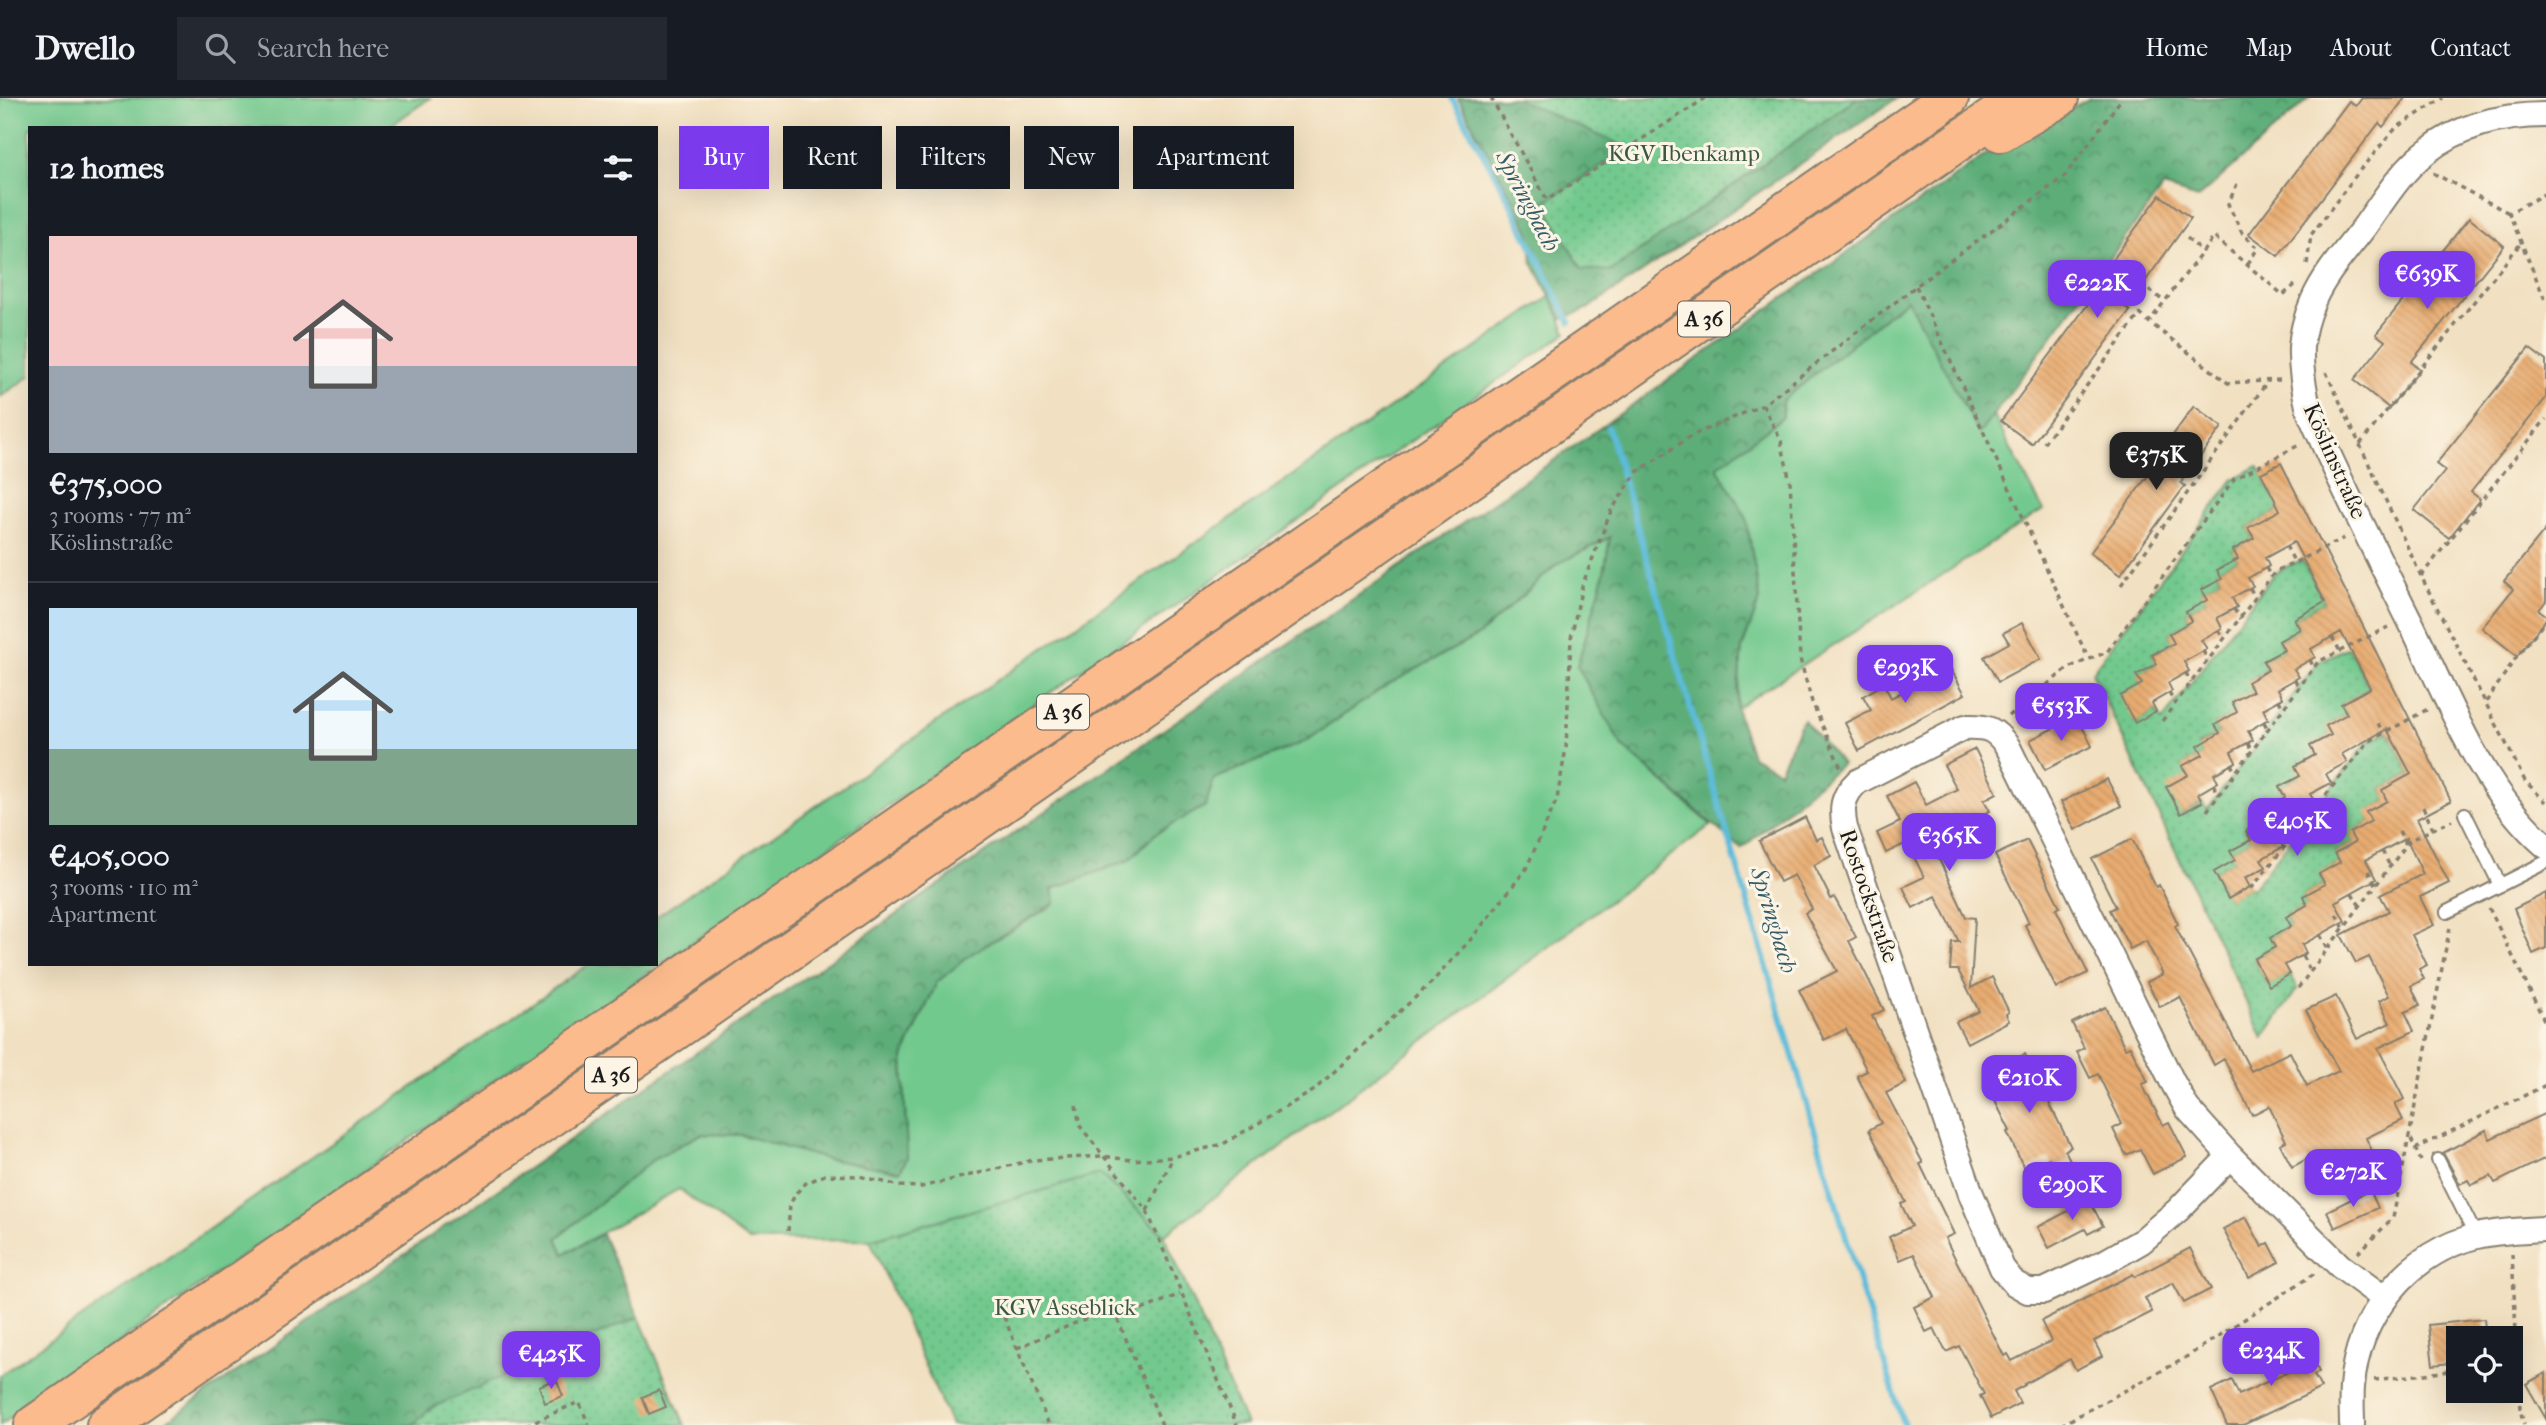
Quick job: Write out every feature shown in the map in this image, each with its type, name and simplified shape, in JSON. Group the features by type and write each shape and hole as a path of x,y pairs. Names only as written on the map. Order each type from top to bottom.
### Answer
{"highway":[{"name":"A 36","path":"106,1425 2021,98"},
{"path":"1926,166 2010,128 2059,98"},
{"name":"A 36","path":"34,1425 1947,99"}],"street":[{"name":"Köslinstraße","path":"2546,115 2493,119 2456,134 2425,152 2399,181 2325,280 2314,300 2301,346 2302,377 2309,411 2460,726 2499,793 2546,846"},
{"name":"Rostockstraße","path":"2230,1156 2178,1210 2151,1233 2107,1261 2044,1291 2028,1291 2014,1283 2002,1268 1971,1194 1849,841 1842,805 1849,790 1857,782 1965,727 1982,726 1997,733 2008,747 2172,1081 2188,1108 2230,1156 2340,1266 2385,1299"},
{"path":"2352,1425 2352,1388 2356,1363 2367,1330 2385,1299 2414,1266 2450,1245 2476,1236 2546,1229"}],"lane":[{"path":"2465,814 2500,885"},
{"path":"2452,909 2546,862"},
{"path":"2438,1160 2476,1236"}],"path":[{"path":"1491,98 1547,200 1706,98"},
{"path":"788,1231 790,1204 797,1192 806,1183 825,1175 859,1176 900,1186 921,1187 1033,1160 1102,1156 1132,1160 1173,1157 1223,1144 1313,1091 1431,983 1526,869 1556,799 1566,748 1571,638 1582,586 1611,511 1637,472 1693,435 1763,405 2064,176 2122,98"},
{"path":"2306,267 2311,235 2360,170 2396,128 2443,98"},
{"path":"2438,164 2428,171 2509,212 2546,302"},
{"path":"2237,184 2228,204 2242,233 2258,248 2247,265"},
{"path":"2509,212 2546,192"},
{"path":"2149,322 2214,237 2283,295 2298,284"},
{"path":"2187,238 2203,252"},
{"path":"2360,444 2521,243"},
{"path":"1916,286 2088,658 2107,652 2234,479 2305,441"},
{"path":"2149,290 2165,302"},
{"path":"2044,443 2140,314 2228,383 2288,379"},
{"path":"2326,372 2421,576 2525,781 2546,802"},
{"path":"2120,584 2268,381"},
{"path":"1763,405 1781,441 1790,481 1800,659 1812,702 1843,772"},
{"path":"2421,576 2546,419"},
{"path":"2162,721 2274,573 2351,534"},
{"path":"2286,546 2295,563"},
{"path":"2266,568 2272,577"},
{"path":"2250,588 2255,598"},
{"path":"2234,609 2240,619"},
{"path":"2486,702 2517,656 2546,620"},
{"path":"2207,811 2318,662 2395,624"},
{"path":"2219,630 2224,639"},
{"path":"2332,637 2340,651"},
{"path":"2203,651 2208,660"},
{"path":"2310,660 2314,668"},
{"path":"2186,673 2192,682"},
{"path":"2295,680 2299,688"},
{"path":"2169,693 2175,704"},
{"path":"2279,700 2283,709"},
{"path":"2251,889 2368,742 2436,705"},
{"path":"2264,722 2268,730"},
{"path":"2378,723 2384,733"},
{"path":"2248,743 2252,751"},
{"path":"2358,745 2361,751"},
{"path":"2231,764 2235,773"},
{"path":"2341,765 2344,771"},
{"path":"2214,785 2219,795"},
{"path":"2325,786 2328,792"},
{"path":"2423,807 2434,829"},
{"path":"2298,988 2406,844 2465,814"},
{"path":"2399,831 2406,844"},
{"path":"2382,851 2390,866"},
{"path":"2368,871 2376,886"},
{"path":"2352,892 2360,906"},
{"path":"2061,1425 2180,1361 2322,1269 2340,1266 2354,1257 2393,1218 2452,909"},
{"path":"2489,909 2546,1024"},
{"path":"2336,914 2344,928"},
{"path":"2320,935 2328,949"},
{"path":"2302,956 2311,972"},
{"path":"2415,1149 2546,1085"},
{"path":"1076,1105 1080,1126 1147,1211 1237,1425"},
{"path":"1147,1211 1173,1157"},
{"path":"2511,1231 2520,1409 2524,1425"},
{"path":"1118,1320 1180,1294"},
{"path":"1017,1348 1113,1307 1162,1425"},
{"path":"1003,1317 1049,1425"},
{"path":"2368,1380 2445,1371 2444,1364"},
{"path":"526,1425 579,1402 589,1425"}],"green space":[{"path":"0,98 430,98 390,126 28,126 28,377 0,397"},
{"path":"1458,98 1514,98 1629,148 1611,271 1857,98 1897,98 1589,308 1562,319 1532,261 1529,230"},
{"name":"KGV Ibenkamp","path":"1514,98 1857,98 1611,271 1582,269 1544,203 1628,148"},
{"path":"2090,98 2310,98 2198,198 2163,187 1979,434 1907,299 1782,401 1783,417 1717,467 1746,517 1760,599 1742,648 1736,708 1752,756 1779,771 1803,719 1842,764 1741,849 1621,745 1577,666 1603,578 1610,537 1557,564 1479,635 1387,685 1306,741 1214,779 1205,806 1155,834 1129,860 1052,889 1055,903 971,954 937,982 903,1057 907,1158 900,1171 826,1159 742,1135 701,1134 655,1158 557,1238 564,1254 602,1234 639,1317 429,1409 413,1425 161,1425 1563,454 1998,146"},
{"path":"1551,296 1566,333 0,1425 0,1375 586,966 658,966 658,916"},
{"path":"1907,299 1979,433 1993,415 2043,510 1736,708 1742,648 1760,599 1716,467 1782,417 1782,401"},
{"path":"2258,466 2280,510 2248,528 2254,538 2233,550 2238,559 2217,570 2221,579 2202,590 2207,600 2186,612 2191,621 2169,634 2174,643 2152,654 2157,664 2137,675 2142,684 2135,723 2156,711 2162,721 2274,573 2302,559 2325,602 2294,619 2300,629 2279,641 2284,650 2263,661 2268,670 2248,681 2253,691 2232,703 2237,712 2215,725 2220,733 2198,745 2203,755 2183,766 2187,775 2181,814 2202,802 2207,810 2318,662 2348,647 2370,688 2342,704 2347,714 2327,726 2331,735 2311,746 2315,755 2300,776 2279,787 2285,797 2263,809 2267,819 2246,830 2251,840 2230,851 2235,860 2214,872 2228,898 2250,887 2252,889 2368,742 2388,731 2411,774 2382,790 2387,801 2367,812 2371,821 2351,833 2355,842 2335,853 2340,862 2320,874 2325,884 2303,896 2307,905 2286,917 2291,926 2270,938 2275,947 2254,959 2268,985 2290,974 2298,988 2263,1038 2092,672 2234,479"},
{"path":"1611,537 1603,578 1621,745 1711,825 1164,1235 1100,1174 870,1240 749,1241 679,1189 564,1254 557,1238 655,1158 701,1134 742,1135 826,1159 900,1171 907,1158 903,1057 937,982 971,954 1055,904 1052,889 1129,860 1155,834 1205,806 1214,779 1306,741 1387,685 1479,635 1557,564"},
{"name":"KGV Asseblick","path":"1100,1174 1164,1235 1246,1425 951,1425 870,1240"},
{"path":"639,1317 685,1425 413,1425 429,1409"}],"building":[{"path":"2362,98 2405,98 2383,127 2379,123 2278,256 2249,234 2349,101 2356,106"},
{"path":"2160,195 2191,218 2126,308 2130,311 2032,444 2001,421 2100,288 2095,284"},
{"path":"2469,218 2504,246 2411,362 2420,369 2389,408 2354,380 2385,341 2376,334"},
{"path":"2529,348 2546,361 2546,398 2471,492 2480,499 2449,538 2414,510 2445,471 2436,464"},
{"path":"2194,406 2222,427 2181,483 2185,486 2120,575 2090,553 2156,465 2153,463"},
{"path":"2281,463 2451,801 2417,819 2449,883 2420,897 2434,925 2412,935 2427,965 2419,969 2424,979 2411,986 2420,1005 2405,1012 2414,1031 2378,1048 2404,1099 2395,1104 2403,1120 2366,1138 2386,1182 2370,1190 2352,1151 2314,1170 2307,1159 2292,1167 2280,1144 2286,1141 2269,1106 2252,1115 2224,1059 2214,1065 2180,997 2160,1007 2147,982 2163,974 2146,941 2130,949 2110,910 2116,907 2092,859 2132,839 2156,887 2159,885 2178,924 2175,926 2251,1071 2290,1052 2307,1086 2339,1071 2306,1010 2336,996 2357,1039 2390,1023 2379,1001 2389,996 2369,957 2356,963 2341,935 2389,911 2380,895 2423,874 2406,838 2366,860 2376,879 2335,902 2345,921 2302,945 2306,953 2285,965 2290,974 2269,986 2254,959 2275,947 2270,938 2291,926 2286,917 2307,905 2303,896 2325,884 2319,874 2340,862 2335,853 2355,842 2350,833 2371,821 2366,812 2387,801 2382,790 2411,774 2387,729 2342,754 2347,762 2326,774 2331,783 2310,794 2316,804 2295,816 2300,825 2278,838 2283,847 2261,859 2266,867 2245,878 2250,887 2228,899 2214,872 2235,860 2230,851 2251,840 2246,831 2267,819 2262,810 2285,797 2279,787 2300,776 2295,766 2315,755 2310,746 2331,735 2326,726 2347,714 2341,704 2370,688 2341,632 2311,649 2315,657 2294,669 2299,677 2278,689 2283,698 2263,709 2268,719 2248,731 2253,740 2231,752 2236,762 2214,774 2218,782 2198,794 2202,802 2181,814 2166,787 2188,775 2182,766 2203,755 2198,746 2220,733 2215,725 2237,712 2232,702 2253,691 2247,682 2268,670 2263,661 2284,650 2279,641 2300,629 2294,619 2325,602 2294,542 2265,558 2269,566 2248,578 2253,586 2232,598 2237,607 2217,618 2222,628 2201,640 2207,649 2184,662 2189,671 2168,683 2172,691 2152,703 2156,711 2135,723 2120,696 2142,684 2136,675 2157,664 2152,655 2174,643 2169,634 2191,621 2186,612 2207,600 2201,590 2222,579 2217,570 2238,559 2233,550 2254,538 2248,528 2280,510 2261,473"},
{"path":"2546,529 2546,601 2539,610 2546,615 2546,619 2517,656 2482,628 2513,589 2504,581"},
{"path":"2022,623 2041,659 1998,682 1984,657 2009,643 2003,633"},
{"path":"1936,656 1944,669 1949,666 1965,694 1859,751 1845,723 1871,710 1863,696 1884,684 1891,698 1925,680 1918,666"},
{"path":"2077,716 2092,746 2045,770 2030,740"},
{"path":"1975,749 1997,793 1984,800 1990,811 1930,840 1966,917 1975,918 1971,988 1992,977 2009,1012 2006,1014 2009,1021 1967,1043 1956,1022 1979,1011 1958,970 1950,970 1952,942 1959,942 1936,896 1913,908 1903,887 1924,877 1907,843 1886,853 1877,833 1900,822 1887,796 1914,782 1926,805 1957,789 1944,765"},
{"path":"2107,779 2121,806 2075,830 2061,802"},
{"path":"1805,817 1816,840 1822,837 1831,856 1814,865 1831,899 1834,897 1856,937 1849,941 1884,1010 1872,1016 1906,1083 1886,1093 1923,1163 1920,1164 1954,1234 1945,1238 2004,1356 2008,1354 2012,1361 2051,1341 2041,1321 2190,1248 2211,1289 2184,1303 2173,1283 2145,1298 2152,1312 2094,1341 2102,1356 2076,1370 2070,1359 2024,1384 2014,1391 2020,1403 1991,1418 1980,1396 1984,1394 1959,1346 1946,1352 1934,1328 1926,1332 1914,1307 1935,1297 1914,1254 1900,1260 1889,1237 1912,1226 1901,1204 1906,1202 1869,1130 1881,1123 1857,1076 1867,1071 1846,1029 1824,1040 1799,990 1837,971 1805,913 1812,909 1794,875 1780,882 1759,841"},
{"path":"2027,840 2060,907 2056,909 2088,973 2056,988 2025,925 2029,923 1995,855"},
{"path":"2546,893 2546,948 2533,954 2514,909"},
{"path":"2105,1007 2125,1048 2130,1046 2148,1082 2142,1084 2163,1125 2169,1122 2187,1157 2153,1174 2140,1149 2126,1155 2113,1129 2122,1124 2098,1074 2090,1078 2077,1052 2084,1048 2072,1023"},
{"path":"2025,1054 2071,1147 2065,1150 2070,1160 2055,1168 2049,1158 2025,1170 1995,1101 2002,1098 1989,1072"},
{"path":"2546,1113 2546,1158 2495,1183 2491,1176 2471,1185 2468,1180 2460,1184 2443,1153 2486,1130 2490,1139"},
{"path":"2370,1190 2378,1208 2335,1228 2327,1211"},
{"path":"2085,1192 2103,1226 2088,1234 2085,1229 2049,1248 2038,1227 2074,1208 2070,1200"},
{"path":"2246,1217 2262,1247 2269,1243 2279,1262 2249,1278 2223,1229"},
{"path":"2484,1319 2485,1326 2446,1326 2446,1364 2433,1365 2428,1325"},
{"path":"2297,1338 2299,1342 2304,1340 2319,1372 2314,1375 2321,1388 2243,1425 2227,1425 2211,1390 2232,1380 2239,1395 2290,1371 2279,1347"},
{"path":"2546,1373 2546,1419 2526,1384"},
{"path":"556,1379 563,1396 545,1403 539,1386"},
{"path":"659,1390 666,1407 649,1414 642,1397"}],"waterway":[{"name":"Springbach","path":"1452,98 1501,185 1570,322"},
{"name":"Springbach","path":"1608,427 1860,1285 1904,1425"}]}
